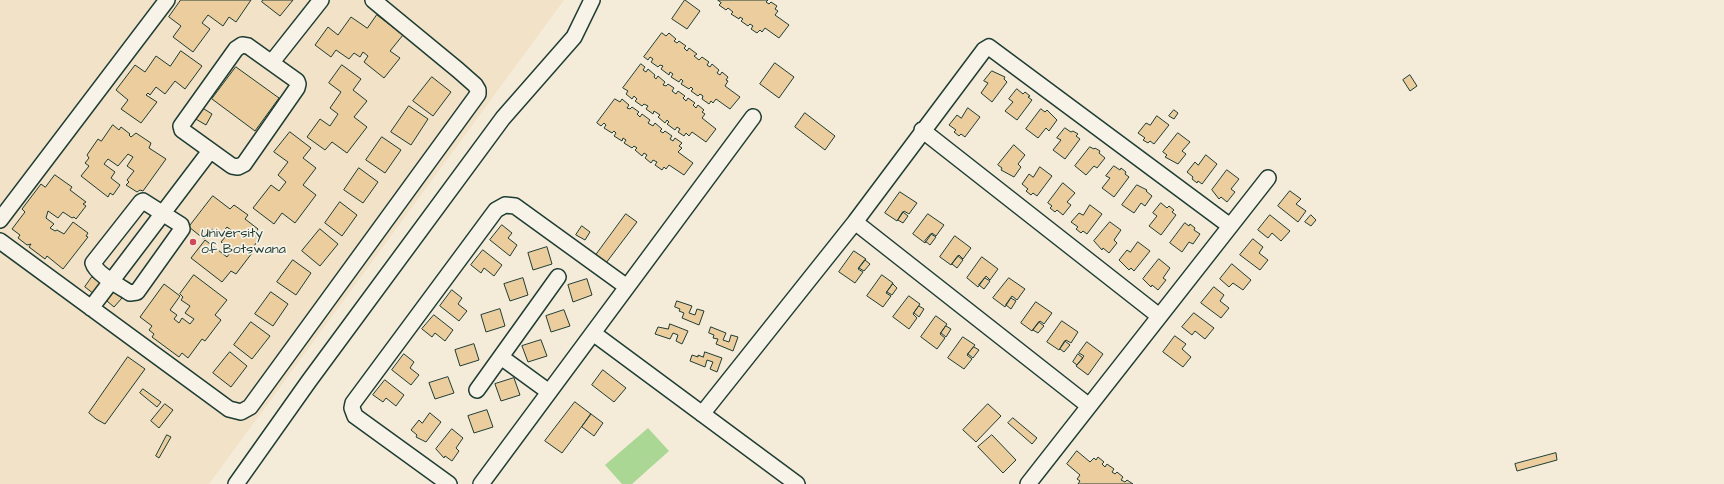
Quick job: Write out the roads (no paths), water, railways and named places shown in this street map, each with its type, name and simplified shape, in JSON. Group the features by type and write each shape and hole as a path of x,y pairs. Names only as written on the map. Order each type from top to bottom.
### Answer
{"street":[{"path":"0,220 167,0"},
{"path":"272,62 321,0"},
{"path":"0,241 229,409 241,412 250,407 478,94 478,90 475,85 373,0"},
{"path":"236,484 309,381 503,118 574,37 592,0"},
{"path":"242,45 248,46 297,81 297,88 244,164 238,167 232,166 210,151 182,130 181,126 236,49 242,45"},
{"path":"702,414 855,222 922,130 984,50 989,47 1230,226"},
{"path":"481,484 753,117"},
{"path":"922,130 1159,316"},
{"path":"91,308 210,151"},
{"path":"1028,484 1268,178"},
{"path":"143,201 163,213 181,225 182,229 137,292 130,293 111,282 94,267 95,259 141,202 143,201"},
{"path":"449,484 355,416 352,408 355,400 496,210 505,205 515,206 627,287"},
{"path":"855,222 1089,406"},
{"path":"477,390 558,277"},
{"path":"593,333 797,484"},
{"path":"501,357 549,392"}],"place":[{"name":"University of Botswana","path":"193,242"}]}
